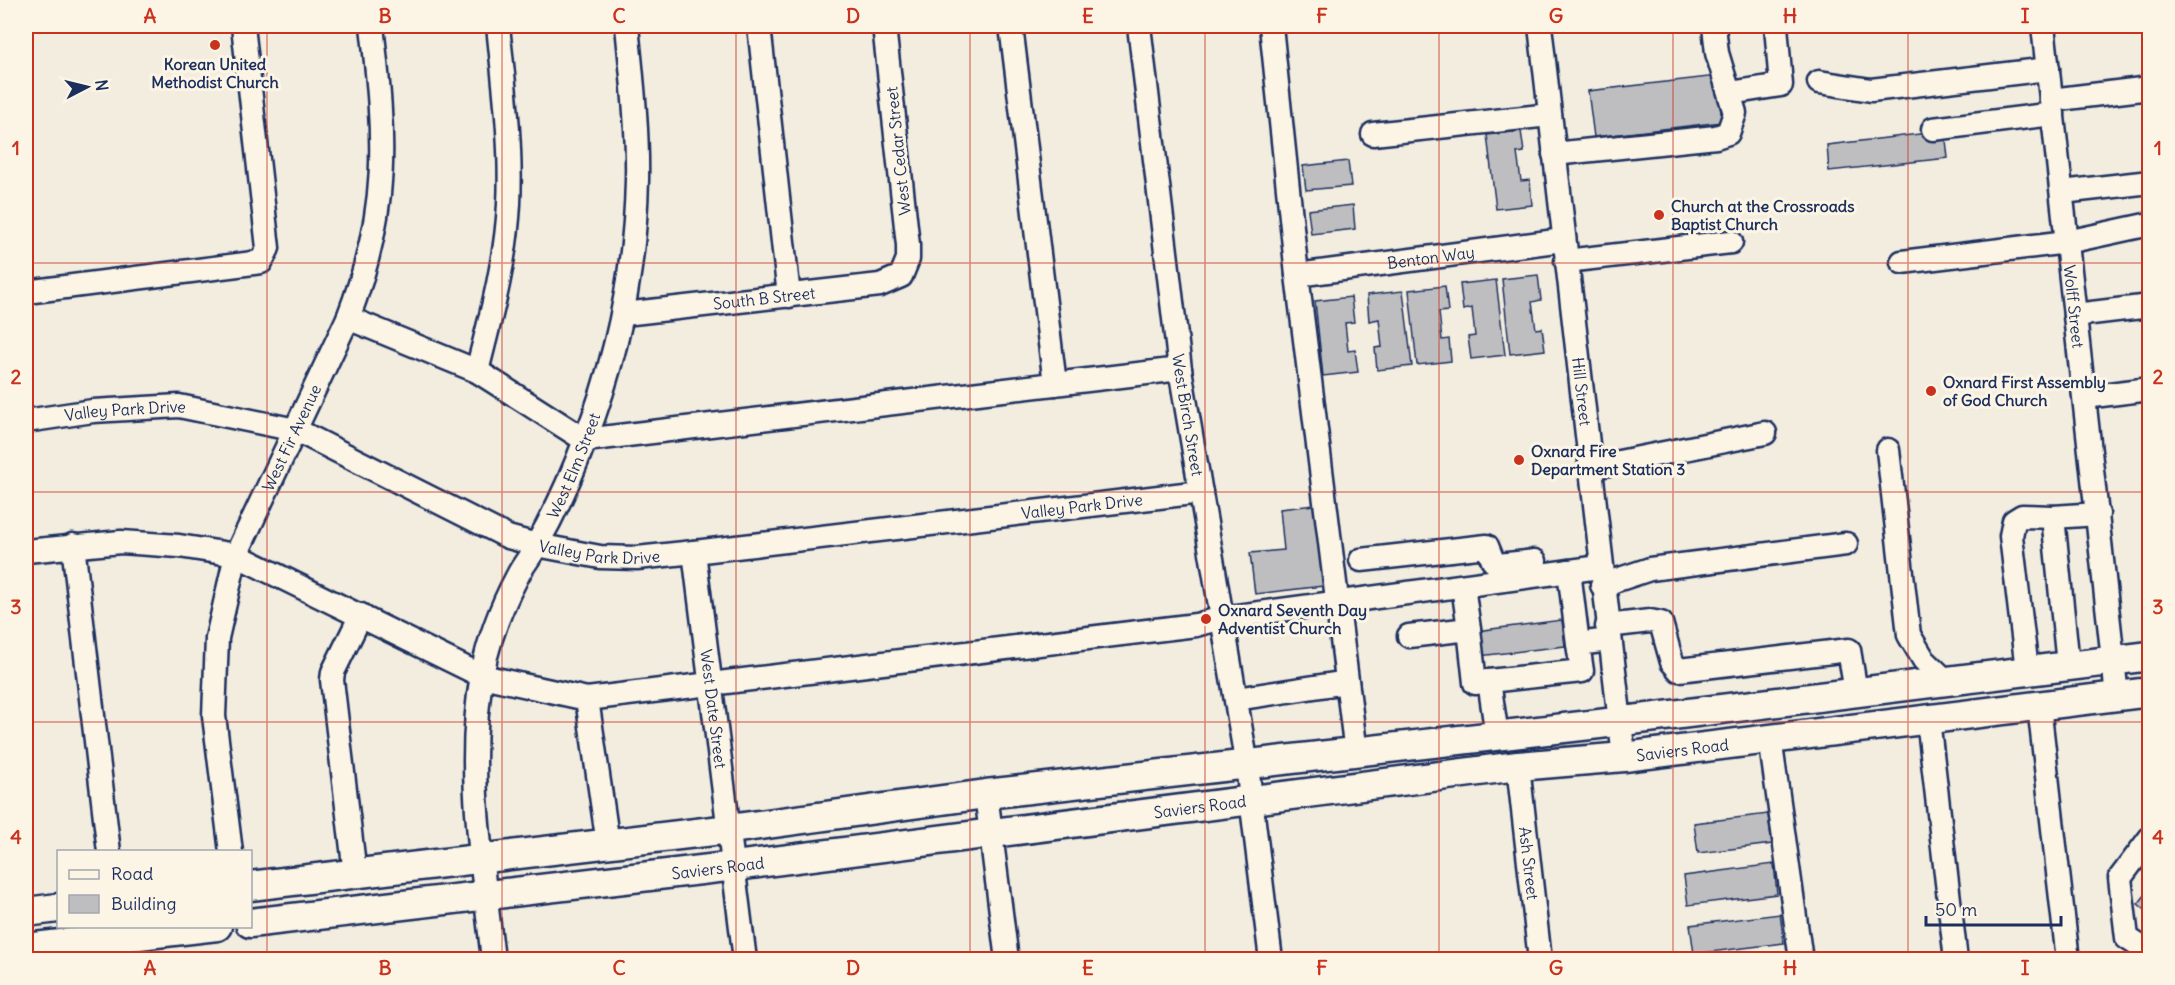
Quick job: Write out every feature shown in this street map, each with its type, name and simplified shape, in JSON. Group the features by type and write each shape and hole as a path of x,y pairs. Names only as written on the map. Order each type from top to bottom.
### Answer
{"main road":[{"path":"252,886 481,860 986,795 1619,722 2150,656"},
{"name":"Saviers Road","path":"252,923 1252,802 1518,766 1624,757 2150,692"},
{"path":"2117,696 2138,709 2150,707"},
{"path":"26,912 57,908"},
{"path":"26,948 208,928"}],"street":[{"path":"26,292 261,262 268,248 243,26"},
{"name":"West Fir Avenue","path":"231,850 214,716 217,638 236,555 348,318 363,280 381,200 383,151 381,105 372,26"},
{"path":"477,371 498,286 509,205 508,135 498,26"},
{"name":"West Elm Street","path":"493,960 481,860 475,759 482,676 489,644 518,574 537,545 585,440 624,314 634,238 637,180 636,123 627,26"},
{"path":"759,26 789,296"},
{"name":"West Cedar Street","path":"884,26 908,245 908,259 901,276"},
{"path":"1011,26 1055,384"},
{"name":"West Birch Street","path":"1139,26 1180,369 1247,766 1271,960"},
{"path":"1271,26 1297,274 1356,753"},
{"name":"Hill Street","path":"1540,26 1600,569 1624,757"},
{"path":"1554,154 1722,135 1731,128 1735,113 1717,53 1714,26"},
{"path":"1730,93 1781,85 1776,26"},
{"name":"Wolff Street","path":"2043,26 2117,696"},
{"path":"1819,82 1871,90 2048,69"},
{"path":"1933,129 2150,88"},
{"path":"1373,134 1550,115"},
{"path":"2061,192 2150,182"},
{"path":"1902,262 2067,242 2150,224"},
{"name":"Benton Way","path":"1297,274 1565,250 1731,242"},
{"name":"South B Street","path":"624,314 880,285 901,276"},
{"path":"2075,315 2150,306"},
{"path":"348,318 477,371 585,440 1180,369"},
{"path":"2085,397 2150,389"},
{"name":"Valley Park Drive","path":"26,421 93,411 179,406 296,430 508,537 600,557 637,558 694,552 1201,492"},
{"path":"1589,468 1765,433"},
{"path":"1888,450 1909,634 1924,660 1946,681"},
{"path":"2027,670 2011,536 2014,521 2022,516 2053,517 2098,513"},
{"path":"2053,517 2068,665"},
{"path":"26,551 121,542 179,546 236,555 482,676 587,699 710,686 1196,625 1222,618 1569,571 1600,569"},
{"path":"1361,560 1487,546 1493,561 1498,565 1650,569 1846,544"},
{"path":"73,545 109,850"},
{"name":"West Date Street","path":"694,552 745,960"},
{"path":"1463,586 1475,682 1582,671 1569,571"},
{"path":"355,874 332,680 333,672 361,615"},
{"path":"1578,644 1650,621 1661,623 1672,662 1679,670 1849,650 1856,692"},
{"path":"1409,636 1469,629"},
{"path":"1489,681 1497,736"},
{"path":"1236,699 1347,682"},
{"path":"587,699 608,844"},
{"path":"2039,706 2068,960"},
{"path":"1928,719 1956,960"},
{"path":"1770,738 1801,960"},
{"name":"Ash Street","path":"1518,766 1540,960"},
{"path":"986,795 1007,960"},
{"path":"2150,838 2120,878 2128,949 2150,953"}],"building":[{"path":"1717,76 1722,122 1594,137 1588,91"},
{"path":"1521,131 1524,152 1517,153 1521,181 1530,180 1532,205 1496,209 1487,135"},
{"path":"1945,131 1948,158 1829,171 1827,145"},
{"path":"1348,161 1351,186 1306,190 1303,166"},
{"path":"1353,205 1355,229 1311,234 1308,210"},
{"path":"1538,275 1541,300 1532,302 1536,329 1542,328 1545,350 1510,354 1502,279"},
{"path":"1496,280 1505,355 1471,359 1468,337 1475,336 1472,308 1463,310 1460,284"},
{"path":"1445,286 1448,311 1439,312 1442,340 1449,339 1451,361 1417,365 1409,290"},
{"path":"1403,291 1412,366 1377,370 1375,348 1382,347 1379,319 1369,321 1367,295"},
{"path":"1351,297 1354,322 1345,323 1348,351 1355,350 1358,372 1323,376 1315,301"},
{"path":"1314,505 1323,586 1255,594 1250,553 1284,550 1280,509"},
{"path":"1562,620 1565,646 1479,656 1476,631"},
{"path":"1768,814 1772,844 1698,853 1694,823"},
{"path":"1774,864 1777,894 1688,905 1684,876"},
{"path":"2150,889 2150,914 2138,904"},
{"path":"1780,914 1784,943 1694,954 1690,925"}],"place":[{"name":"Korean United Methodist Church","path":"215,45"},
{"name":"Church at the Crossroads Baptist Church","path":"1659,215"},
{"name":"Oxnard First Assembly of God Church","path":"1931,391"},
{"name":"Oxnard Fire Department Station 3","path":"1519,460"},
{"name":"Oxnard Seventh Day Adventist Church","path":"1206,619"}]}
